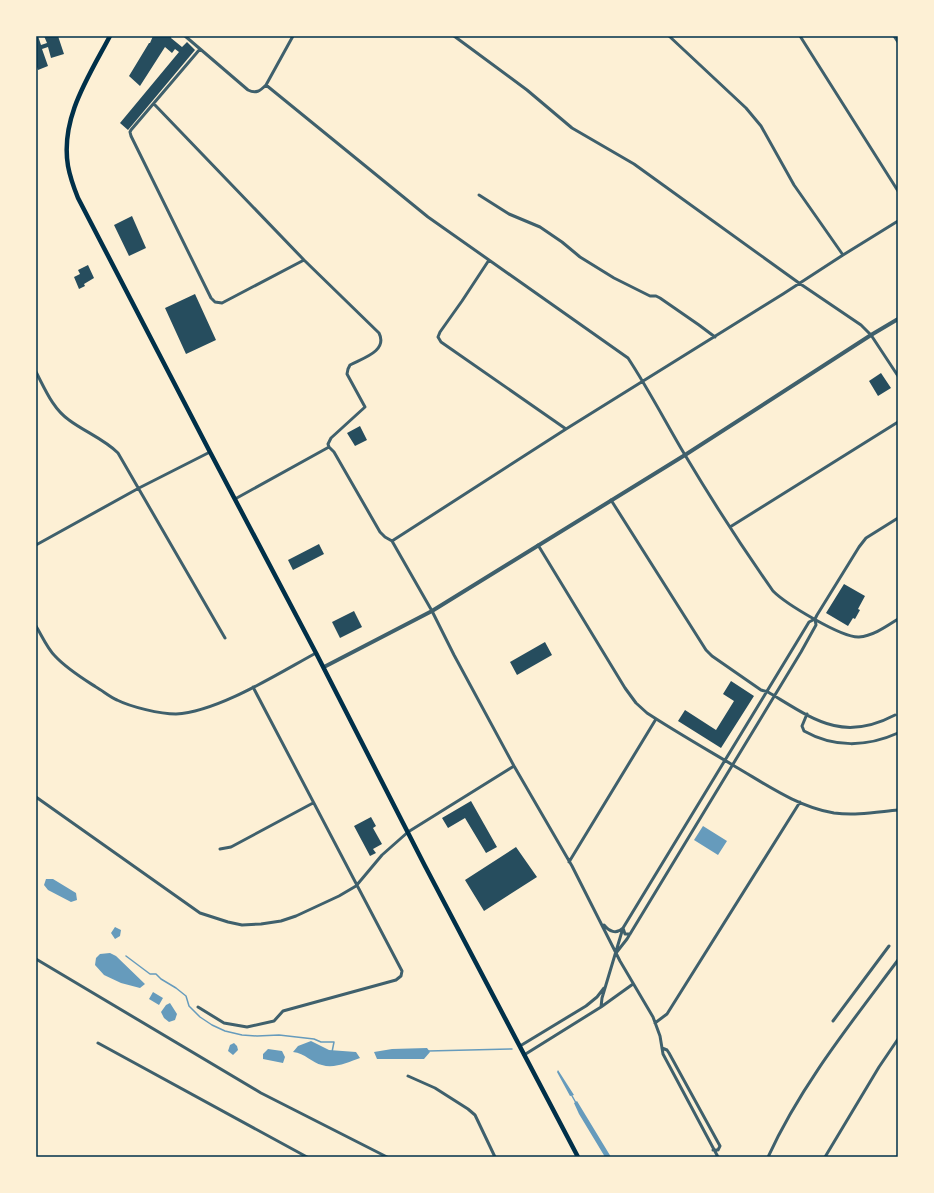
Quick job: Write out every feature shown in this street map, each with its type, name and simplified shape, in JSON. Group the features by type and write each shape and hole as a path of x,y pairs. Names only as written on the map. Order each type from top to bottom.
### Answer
{"main road":[{"path":"110,36 72,113 67,147 68,166 73,184 87,215 210,452 324,667 408,832 578,1157"}],"street":[{"path":"185,36 248,90 256,92 260,91 266,85 293,36"},
{"path":"454,36 527,90 572,128 634,164 799,284 861,325 871,335 898,376"},
{"path":"669,36 746,108 761,126 794,185 843,255"},
{"path":"800,36 898,191"},
{"path":"894,36 898,42"},
{"path":"200,49 131,130 131,136 214,302 222,303 304,260"},
{"path":"266,85 428,217 628,358 685,455 730,527 773,591 790,605 852,637 858,637 877,631 898,619"},
{"path":"154,104 304,260 379,333 382,344 379,350 350,365 347,374 365,407 331,438 328,444 329,447 334,452 380,532 392,541 432,611 514,766 569,862 616,953 655,1023 660,1036 663,1054 718,1157"},
{"path":"479,195 509,214 540,227 580,257 614,278 650,296 660,298 715,337"},
{"path":"392,541 566,429 898,221"},
{"path":"489,260 438,337 441,342 566,429"},
{"path":"324,667 432,611 685,455 898,319"},
{"path":"36,372 52,402 68,420 111,445 118,452 225,638"},
{"path":"730,527 898,422"},
{"path":"235,499 329,447"},
{"path":"36,546 139,488 210,452"},
{"path":"610,500 706,650 712,656 761,690 768,692 807,714 834,726 863,727 895,715"},
{"path":"601,1007 622,928 689,820 724,760 768,692 809,622 815,619 859,547 866,538 898,518"},
{"path":"538,545 629,693 636,703 656,719 771,788 800,802 833,813 858,814 898,810"},
{"path":"616,953 630,934 775,696 816,625 815,619"},
{"path":"36,626 48,647 64,665 116,700 131,706 176,714 219,703 253,687 316,653"},
{"path":"198,1007 224,1023 248,1027 274,1021 283,1011 396,980 401,976 402,971 356,886 253,687"},
{"path":"807,714 802,726 804,731 837,744 866,744 898,733"},
{"path":"569,862 656,719"},
{"path":"36,797 196,909 214,918 228,922 261,924 281,921 339,896 356,886 382,855 408,832 514,766"},
{"path":"655,1023 667,1014 800,802"},
{"path":"220,849 231,846 313,803"},
{"path":"689,820 694,821 696,826"},
{"path":"600,920 606,928 614,932 620,931 622,928"},
{"path":"622,928 625,934 630,934"},
{"path":"833,1021 889,946"},
{"path":"36,959 261,1093 387,1157"},
{"path":"768,1157 778,1135 812,1078 898,960"},
{"path":"520,1046 586,1006 597,997 606,984"},
{"path":"524,1055 601,1007 633,984"},
{"path":"825,1157 879,1067 898,1039"},
{"path":"98,1043 307,1157"},
{"path":"662,1048 667,1050 669,1053 720,1146 718,1150 713,1150"},
{"path":"408,1076 435,1088 475,1115 495,1157"}],"water":[{"path":"703,826 727,841 718,855 694,840"},
{"path":"46,879 53,879 76,893 77,900 71,902 48,890 44,885"},
{"path":"115,927 121,930 120,936 115,939 111,933"},
{"path":"110,953 116,956 145,984 140,988 121,983 104,975 95,965 96,958 100,954"},
{"path":"153,992 163,998 159,1005 149,999"},
{"path":"170,1003 177,1014 175,1020 169,1022 164,1018 161,1012 166,1005"},
{"path":"311,1041 329,1050 356,1052 360,1058 341,1064 327,1066 318,1064 301,1054 293,1052 298,1046"},
{"path":"234,1043 238,1050 233,1055 228,1051 230,1045"},
{"path":"427,1048 430,1052 424,1059 377,1059 374,1052 392,1049"},
{"path":"268,1049 282,1051 285,1057 283,1063 263,1059 263,1054"},
{"path":"558,1070 574,1095 570,1096 557,1072"},
{"path":"577,1101 611,1157 605,1157 579,1114 574,1103"}],"building":[{"path":"36,36 38,36 41,45 47,43 44,36 58,36 64,54 51,58 48,47 42,49 48,66 38,70 36,64"},
{"path":"153,36 171,36 171,38 182,47 187,42 195,50 128,130 120,123 179,52 175,49 172,53 165,47 140,86 129,76"},
{"path":"132,216 146,248 129,256 114,225"},
{"path":"88,265 94,278 79,289 74,277 80,274 78,270"},
{"path":"195,294 216,340 186,354 165,308"},
{"path":"881,373 891,388 878,396 869,381"},
{"path":"360,426 367,440 355,446 347,433"},
{"path":"319,544 324,554 293,570 288,560"},
{"path":"844,584 865,596 858,609 860,610 855,619 853,618 848,626 826,613"},
{"path":"354,611 362,627 340,638 332,622"},
{"path":"545,642 552,655 517,675 510,662"},
{"path":"731,681 754,696 721,748 678,721 685,710 716,730 734,701 723,694"},
{"path":"471,801 497,847 486,853 465,818 448,828 442,818"},
{"path":"371,817 376,826 373,828 382,844 373,849 376,853 370,856 354,826"},
{"path":"516,847 537,877 484,911 465,880"}],"waterway":[{"path":"126,956 150,974 156,974 186,996 189,1006 200,1017 212,1025 225,1031 242,1035 279,1035 314,1039 321,1042 334,1042 332,1052"},
{"path":"428,1051 512,1049"},
{"path":"571,1094 576,1103"}]}
